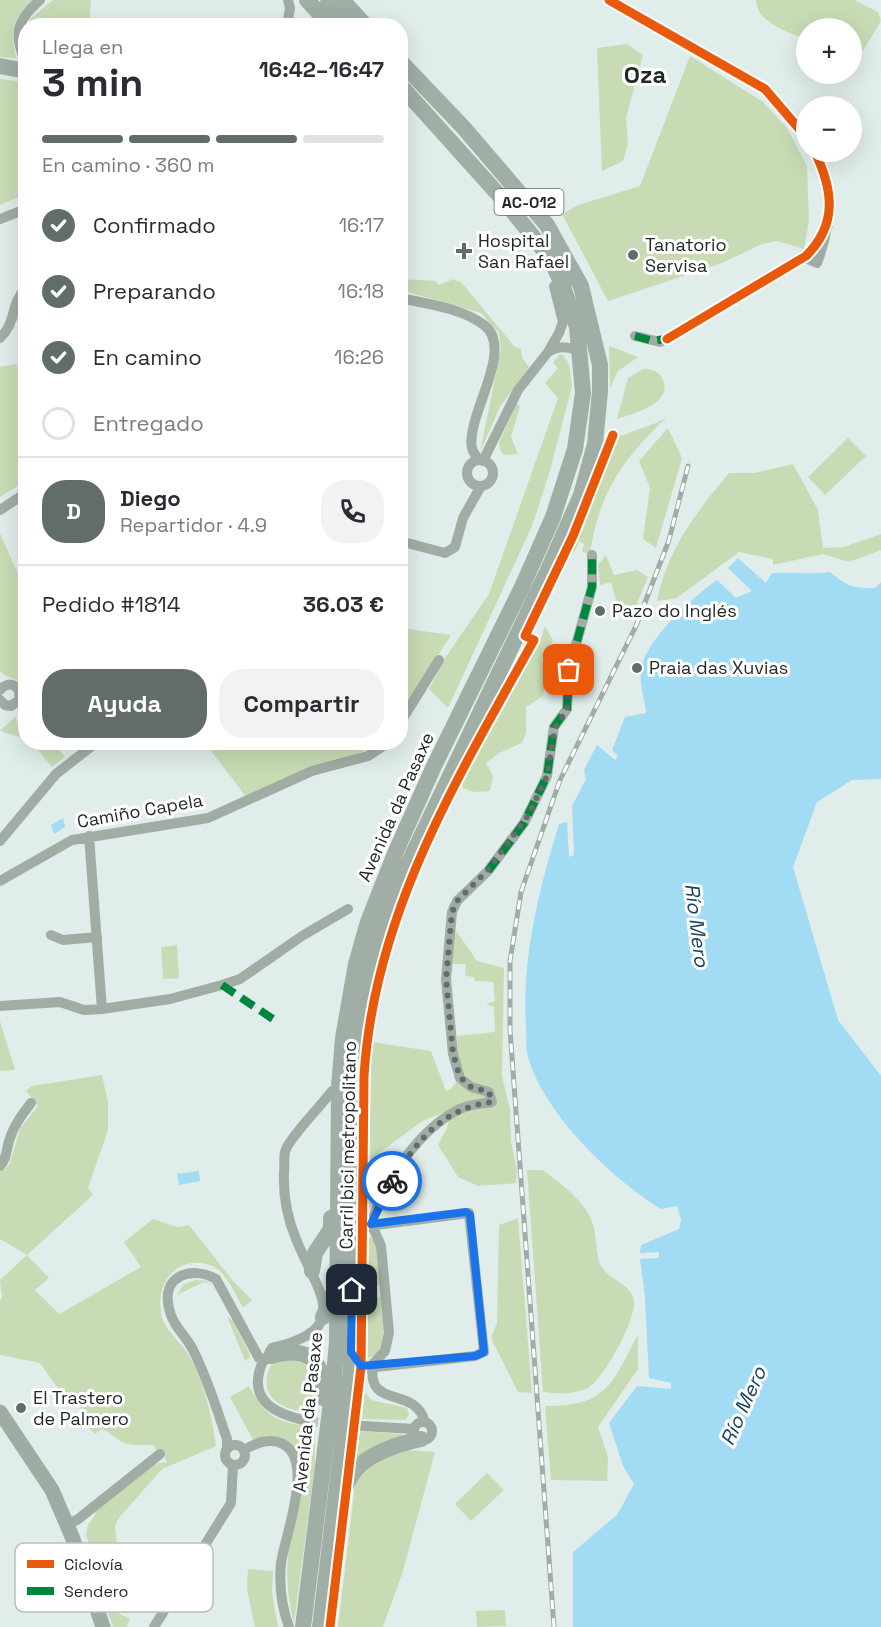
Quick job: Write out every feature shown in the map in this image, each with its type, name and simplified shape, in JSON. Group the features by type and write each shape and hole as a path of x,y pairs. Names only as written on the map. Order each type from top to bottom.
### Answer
{"main road":[{"path":"307,0 324,18"},
{"path":"323,0 339,18"},
{"path":"342,0 359,18"},
{"path":"356,0 372,18"},
{"path":"408,62 463,127"},
{"path":"0,66 18,69"},
{"name":"Avenida da Pasaxe","path":"320,1627 351,1352 357,1047 363,1003 379,936 400,881 548,570 581,495 591,462 598,418 600,365 581,286 547,225 463,127 408,69"},
{"name":"Avenida da Pasaxe","path":"303,1627 333,1386 328,1308 337,1286 339,1087 343,1038 356,964 368,922 396,851 434,766 532,565 562,494 575,449 582,411 583,393 577,327 550,258 408,93"},
{"path":"408,100 422,108"},
{"path":"312,1271 315,1253 331,1229 332,1091 337,1028 350,957 376,882 384,865 396,851"},
{"path":"265,1353 296,1351 311,1358 321,1370 324,1389 321,1475"},
{"path":"334,1515 351,1475 359,1467 417,1434"}],"street":[{"path":"25,18 40,0"},
{"path":"288,0 290,8 288,18"},
{"path":"609,0 765,89 796,125"},
{"path":"810,252 810,260 817,263 828,225 829,194 818,162"},
{"path":"0,219 18,212"},
{"path":"635,336 652,341 667,339 810,252 828,225"},
{"path":"481,486 474,484 468,476 471,464 481,461 510,403 548,352 563,322 557,292 537,241"},
{"path":"0,339 14,319 18,297"},
{"path":"408,300 471,318 486,326 494,340 492,364 472,432 472,450 481,461 491,467 492,475 489,482 481,486 463,518 455,546 445,553 408,544"},
{"path":"548,352 556,347 568,347 580,351"},
{"path":"0,510 18,499"},
{"path":"371,1224 399,1170 418,1143 449,1116 473,1105 492,1102 489,1092 471,1087 460,1077 453,1054 446,979 452,912 457,901 488,870 524,823 547,776 555,728 567,709 569,670 592,587 592,555"},
{"path":"408,710 439,660"},
{"path":"0,690 11,684 17,687 18,690"},
{"path":"0,700 11,706 18,701"},
{"path":"0,840 56,774 87,750"},
{"name":"Camiño Capela","path":"0,881 72,840 208,818 312,771 368,756 377,750"},
{"path":"89,836 102,1009"},
{"path":"0,1006 60,1002 84,1010 170,999 240,979 302,936 348,909"},
{"path":"51,935 63,940 97,937"},
{"name":"Avenida da Pasaxe","path":"308,1421 282,1414 263,1401 258,1390 258,1376 265,1353 313,1332 328,1308 296,1239 283,1193 286,1149 332,1091"},
{"path":"0,1166 17,1123 32,1103"},
{"path":"353,1228 469,1213 484,1352 475,1356 372,1367"},
{"path":"371,1224 381,1246 389,1333 386,1351 372,1367"},
{"path":"233,1465 225,1458 227,1439 205,1376 190,1343 170,1314 168,1297 175,1280 184,1274 193,1272 216,1279 249,1336 265,1353"},
{"name":"Avenida da Pasaxe","path":"351,1352 358,1365 372,1367"},
{"path":"363,1426 429,1438 432,1433 421,1410 414,1403 377,1390 372,1367"},
{"path":"0,1412 38,1466 67,1524 74,1543"},
{"path":"417,1434 419,1423 425,1422"},
{"path":"244,1450 267,1441 278,1442 286,1446 296,1459 296,1490 281,1564 283,1611 289,1627"},
{"path":"227,1448 236,1445 244,1450"},
{"path":"233,1465 243,1461 244,1450"},
{"path":"67,1524 77,1520 160,1454"},
{"path":"206,1543 231,1503 233,1465"},
{"path":"98,1612 103,1627"},
{"path":"154,1627 163,1612"}],"green space":[{"path":"0,0 34,0 21,13 15,25 13,40 16,58 0,57"},
{"path":"53,0 91,0 90,18 31,18"},
{"path":"756,0 854,0 878,12 881,21 862,52 862,18 796,18 796,35 768,21 758,8"},
{"path":"627,44 643,55 626,118 628,144 623,161 602,171 597,48"},
{"path":"690,56 763,102 787,128 796,145 796,162 805,162 807,166 809,221 804,249 777,241 762,244 722,263 608,301 562,214 578,205 640,186"},
{"path":"0,79 18,81 18,197 0,205"},
{"path":"408,279 436,281 439,285 453,279 462,283 514,346 521,349 522,358 529,367 500,407 480,452 501,349 499,333 481,313 408,292"},
{"path":"609,346 638,357 618,371 610,388"},
{"path":"559,355 563,355 569,364 572,386 550,471 532,526 448,708 429,689 445,658 489,594 558,398 545,383 558,368 553,363"},
{"path":"16,364 18,367 18,485 0,497 0,367"},
{"path":"643,369 659,374 665,388 662,396 649,407 617,419 628,378"},
{"path":"517,402 520,407 511,437 518,454 505,455 501,452 499,443"},
{"path":"667,417 638,447 615,478 600,512 590,554 582,552 584,544 579,541 575,551 566,558 601,477 612,439"},
{"path":"668,428 682,458 656,548 643,539 650,488 639,461"},
{"path":"848,438 866,456 825,495 808,477"},
{"path":"793,464 818,510 823,548 844,547 881,534 881,550 849,562 823,554 773,565 773,559 739,552 677,598 657,601 668,564 684,533 729,473 755,473"},
{"path":"0,533 18,574 18,681 0,671"},
{"path":"606,555 614,575 637,570 648,577 633,613 616,600 611,582 600,585 598,565"},
{"path":"545,626 553,641 541,660 545,663 558,660 560,665 546,677 543,696 526,707 526,733 522,743 499,753 486,763 493,776 490,791 474,792 463,788 463,778 470,758 500,715 536,644 539,644"},
{"path":"408,629 451,635 408,702"},
{"path":"15,717 18,724 18,736 0,731"},
{"path":"38,750 59,750 65,757 52,767"},
{"path":"210,750 367,750 247,798"},
{"path":"453,931 457,932 477,961 504,968 502,1076 510,1109 511,1142 517,1169 516,1183 478,1186 458,1177 438,1145 447,1128 451,1110 424,1120 369,1160 372,1042 431,1051 446,1091 451,1089 460,1077 457,1036 495,1032 494,1007 486,1004 495,1001 493,982 475,981 474,977 465,976 466,964 450,964"},
{"path":"177,945 179,978 163,979 161,947"},
{"path":"0,1021 15,1070 0,1071"},
{"path":"102,1075 108,1102 108,1130 88,1188 93,1195 27,1255 0,1239 0,1172 9,1165 21,1127 38,1106 26,1091 32,1086"},
{"path":"527,1170 543,1170 582,1205 593,1224 600,1264 608,1274 628,1289 634,1300 634,1309 625,1333 610,1361 595,1382 588,1388 577,1392 543,1392"},
{"path":"518,1218 532,1393 518,1392 491,1338 497,1323 499,1225"},
{"path":"153,1219 178,1227 189,1225 233,1281 252,1300 243,1308 221,1272 210,1265 199,1263 179,1267 166,1281 160,1301 162,1318 188,1354 199,1375 210,1411 216,1446 162,1469 118,1519 115,1526 117,1543 88,1543 86,1534 88,1525 95,1515 94,1512 155,1464 167,1462 162,1451 155,1449 154,1445 127,1444 102,1429 95,1434 85,1424 90,1420 71,1394 65,1398 40,1363 0,1355 0,1300 2,1298 0,1280 27,1255 49,1278 35,1290 59,1314 141,1267 124,1242"},
{"path":"367,1235 376,1242 380,1285 368,1285"},
{"path":"195,1280 206,1281 211,1285 204,1282 177,1295 184,1284"},
{"path":"381,1297 384,1323 383,1341 375,1355 367,1358 366,1298"},
{"path":"227,1316 233,1321 249,1352 250,1357 245,1361"},
{"path":"638,1335 638,1369 598,1427 608,1457 607,1481 551,1480 545,1406 566,1405 595,1397 613,1379"},
{"path":"296,1358 311,1368 316,1388 314,1413 297,1411 281,1405 269,1394 267,1377 273,1364 279,1360"},
{"path":"249,1386 262,1406 275,1417 292,1424 315,1427 315,1465 294,1623 290,1606 287,1564 301,1494 302,1464 297,1451 288,1441 280,1437 262,1437 253,1440 230,1397"},
{"path":"365,1392 371,1400 407,1408 409,1415 405,1420 362,1419"},
{"path":"360,1431 401,1434 405,1436 356,1461"},
{"path":"408,1450 435,1452 403,1571 383,1627 338,1627 356,1477 374,1462"},
{"path":"487,1473 504,1490 471,1521 455,1504"},
{"path":"248,1569 273,1571 272,1593 278,1627 255,1627 247,1589"},
{"path":"505,1610 506,1626 477,1627 476,1611"},
{"path":"108,1612 116,1612 130,1619 127,1627 113,1627"}],"water":[{"name":"Río Mero","path":"738,558 766,583 772,573 830,572 855,587 875,588 881,582 881,779 852,780 817,802 793,867 838,1020 881,1076 881,1627 573,1627 573,1552 617,1515 634,1484 623,1466 609,1423 637,1386 671,1389 671,1383 649,1378 645,1297 640,1259 659,1258 659,1252 640,1253 641,1245 679,1229 681,1220 677,1206 661,1209 601,1163 564,1122 549,1101 537,1079 526,1046 525,1000 529,949 539,898 559,824 567,822 569,857 574,855 572,806 586,779 584,770 597,745 615,760 618,756 612,750 625,717 646,713 641,687 644,659 660,634 683,608 717,580 736,598 752,591 728,568"},
{"path":"63,818 65,827 54,834 51,825"},
{"path":"199,1171 200,1181 179,1185 177,1174"}],"tunnel":[{"path":"308,1421 363,1426"}],"railway":[{"path":"554,1627 510,1030 510,961 521,892 560,780 636,626 669,540 688,466"}],"marked path":[{"path":"635,336 653,341 670,338"},
{"path":"488,871 524,823 547,776 554,727 567,709 569,670 592,587 592,555"},
{"path":"222,985 279,1023"}],"cycle path":[{"path":"609,0 765,89 796,125"},
{"path":"667,339 806,256 816,244 828,219 828,193 819,162"},
{"name":"Carril bici metropolitano","path":"330,1627 361,1367 364,1076 371,1016 384,959 402,904 424,849 476,744 534,640 525,636 573,536 613,435"}],"way so far":[{"path":"392,1181 418,1143 432,1129 460,1109 492,1102 489,1092 471,1087 460,1077 456,1069 446,1003 447,951 452,912 457,901 488,870 529,814 547,776 556,724 560,722 567,709 569,670"}],"place":[{"name":"Hospital San Rafael","path":"464,251"},
{"name":"Tanatorio Servisa","path":"633,255"},
{"name":"Pazo do Inglés","path":"600,611"},
{"name":"Praia das Xuvias","path":"637,668"},
{"name":"El Trastero de Palmero","path":"21,1408"}],"district":[{"name":"Oza","path":"645,75"}],"route":[{"path":"352,1290 351,1352 358,1365 364,1368 475,1356 484,1352 469,1213 371,1224 392,1181"}]}
